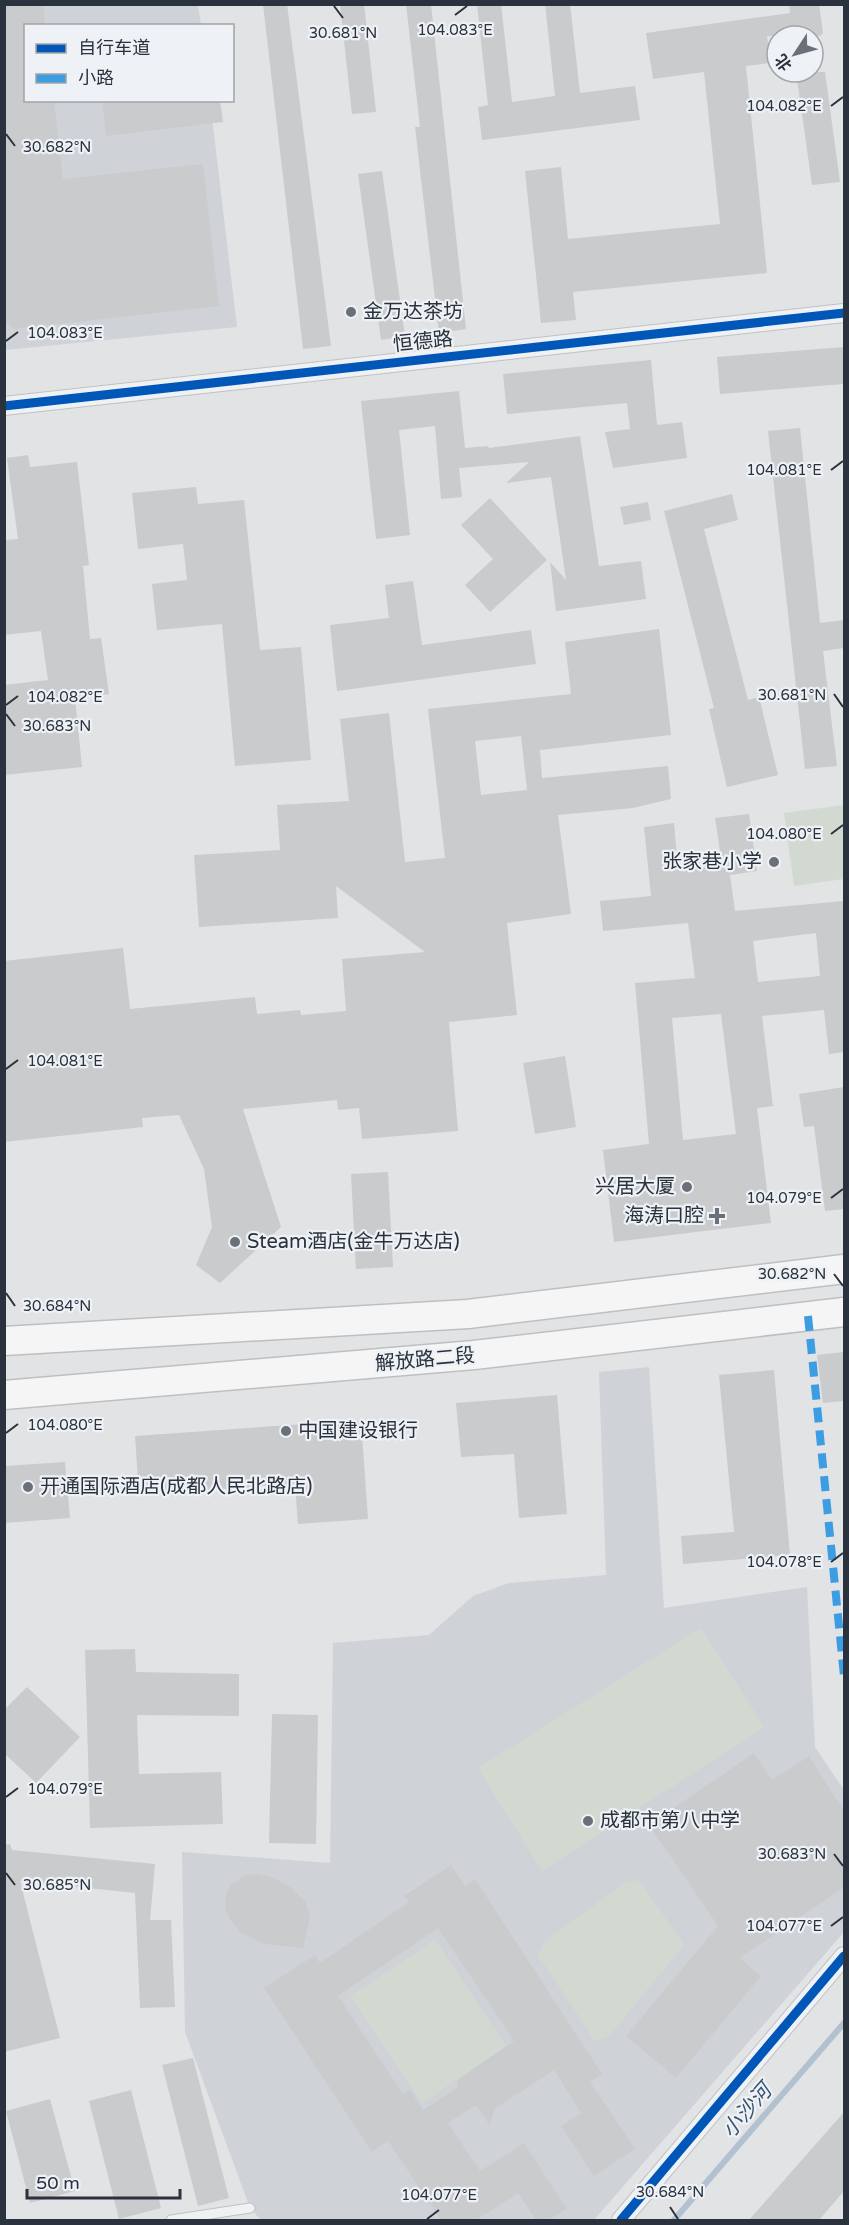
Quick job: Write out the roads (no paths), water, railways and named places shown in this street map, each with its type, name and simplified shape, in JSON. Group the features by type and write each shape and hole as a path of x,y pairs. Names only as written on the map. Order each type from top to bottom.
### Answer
{"main road":[{"path":"4,1341 468,1314 844,1269"},
{"name":"解放路二段","path":"4,1395 474,1355 844,1312"}],"street":[{"name":"恒德路","path":"4,406 844,313"},
{"path":"621,2220 844,1956"}],"lane":[{"path":"171,2220 250,2208"}],"waterway":[{"name":"小沙河","path":"674,2220 844,2023"}],"place":[{"name":"金万达茶坊","path":"351,312"},
{"name":"张家巷小学","path":"774,862"},
{"name":"兴居大厦","path":"687,1187"},
{"name":"海涛口腔","path":"717,1216"},
{"name":"Steam酒店(金牛万达店)","path":"235,1242"},
{"name":"中国建设银行","path":"286,1431"},
{"name":"开通国际酒店(成都人民北路店)","path":"28,1487"},
{"name":"成都市第八中学","path":"588,1821"}]}
